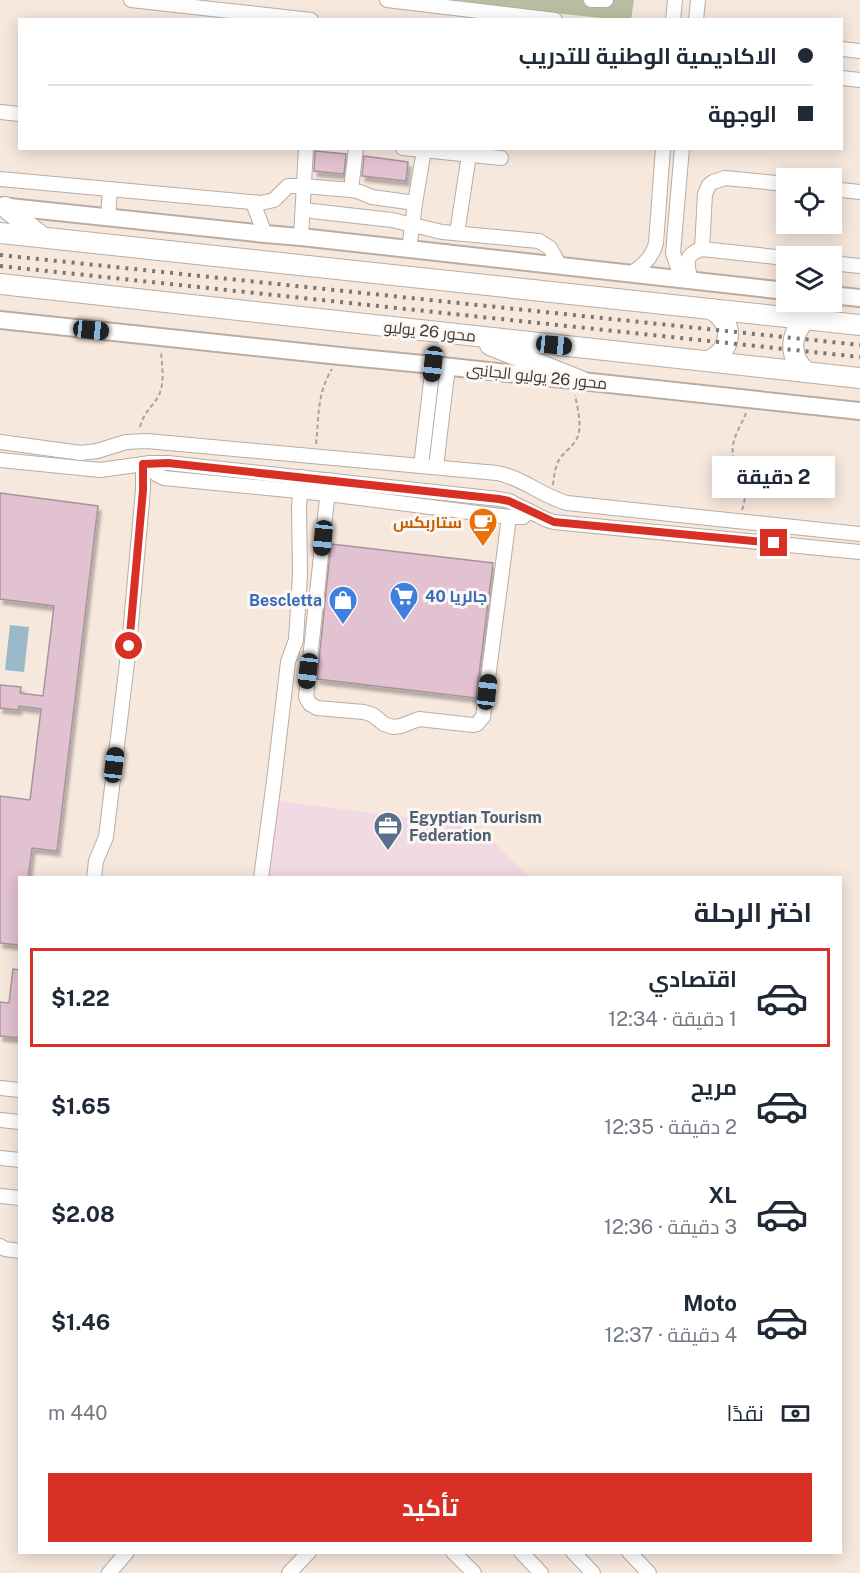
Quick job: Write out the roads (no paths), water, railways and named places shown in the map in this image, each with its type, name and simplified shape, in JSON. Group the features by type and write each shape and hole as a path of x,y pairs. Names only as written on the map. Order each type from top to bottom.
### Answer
{"highway":[{"path":"3,206 42,237"},
{"path":"0,233 860,325"},
{"name":"محور 26 يوليو","path":"0,284 860,378"},
{"path":"709,361 724,349 728,336 722,317 711,309"},
{"path":"806,319 797,329 793,342 797,362 806,372"},
{"path":"465,335 577,380"}],"main road":[{"path":"3,206 776,290"},
{"path":"842,296 860,298"},
{"name":"محور 26 يوليو الجانبى","path":"0,320 860,411"}],"street":[{"path":"131,0 293,18"},
{"path":"387,0 538,18"},
{"path":"591,0 606,0"},
{"path":"673,18 675,0"},
{"path":"696,18 698,0"},
{"path":"843,49 860,51"},
{"path":"843,78 860,80"},
{"path":"0,112 18,114"},
{"path":"301,237 306,150"},
{"path":"351,190 356,150"},
{"path":"409,250 424,150 501,158"},
{"path":"629,273 647,262 656,243 663,150"},
{"path":"682,150 672,246 676,265 689,280"},
{"path":"458,233 469,155"},
{"path":"702,249 705,194 709,185 725,178 776,183"},
{"path":"0,179 253,203 270,202 288,186 303,186 351,190 372,197 415,203"},
{"path":"108,218 110,189"},
{"path":"842,190 860,192"},
{"path":"253,203 265,234"},
{"path":"303,210 392,220 435,230 539,241 550,248 560,266"},
{"path":"487,258 489,236"},
{"path":"689,280 688,258 702,249 776,257"},
{"path":"842,264 860,266"},
{"path":"421,466 440,365"},
{"path":"436,467 440,365"},
{"path":"0,442 89,453 114,445 158,441 436,467 507,475 567,503 860,534"},
{"path":"261,876 288,662 296,640 300,575 299,506 314,457"},
{"path":"0,460 100,470 168,463 305,482 509,517 523,517 530,511"},
{"path":"94,876 96,861 106,837 128,658 147,464"},
{"path":"329,487 499,499 509,501 554,522 860,552"},
{"path":"329,487 306,697 310,704 317,708 364,712 393,727 419,719 473,725 483,717 509,517"},
{"path":"645,530 647,511"},
{"path":"0,1088 18,1090"},
{"path":"0,1120 18,1122"},
{"path":"0,1158 18,1160"},
{"path":"0,1196 18,1198"},
{"path":"0,1246 4,1249 18,1251"},
{"path":"109,1573 125,1554"},
{"path":"289,1573 307,1554"},
{"path":"455,1554 474,1573"},
{"path":"523,1554 541,1573"},
{"path":"575,1554 593,1573"},
{"path":"631,1554 649,1573"}],"water":[{"path":"10,625 29,627 24,672 5,670"}],"railway":[{"path":"0,255 860,345"},
{"path":"0,266 860,357"}],"place":[{"name":"ستاربكس","path":"483,548"},
{"name":"جالريا 40","path":"404,622"},
{"name":"Bescletta","path":"343,626"},
{"name":"Egyptian Tourism Federation","path":"388,852"}]}
